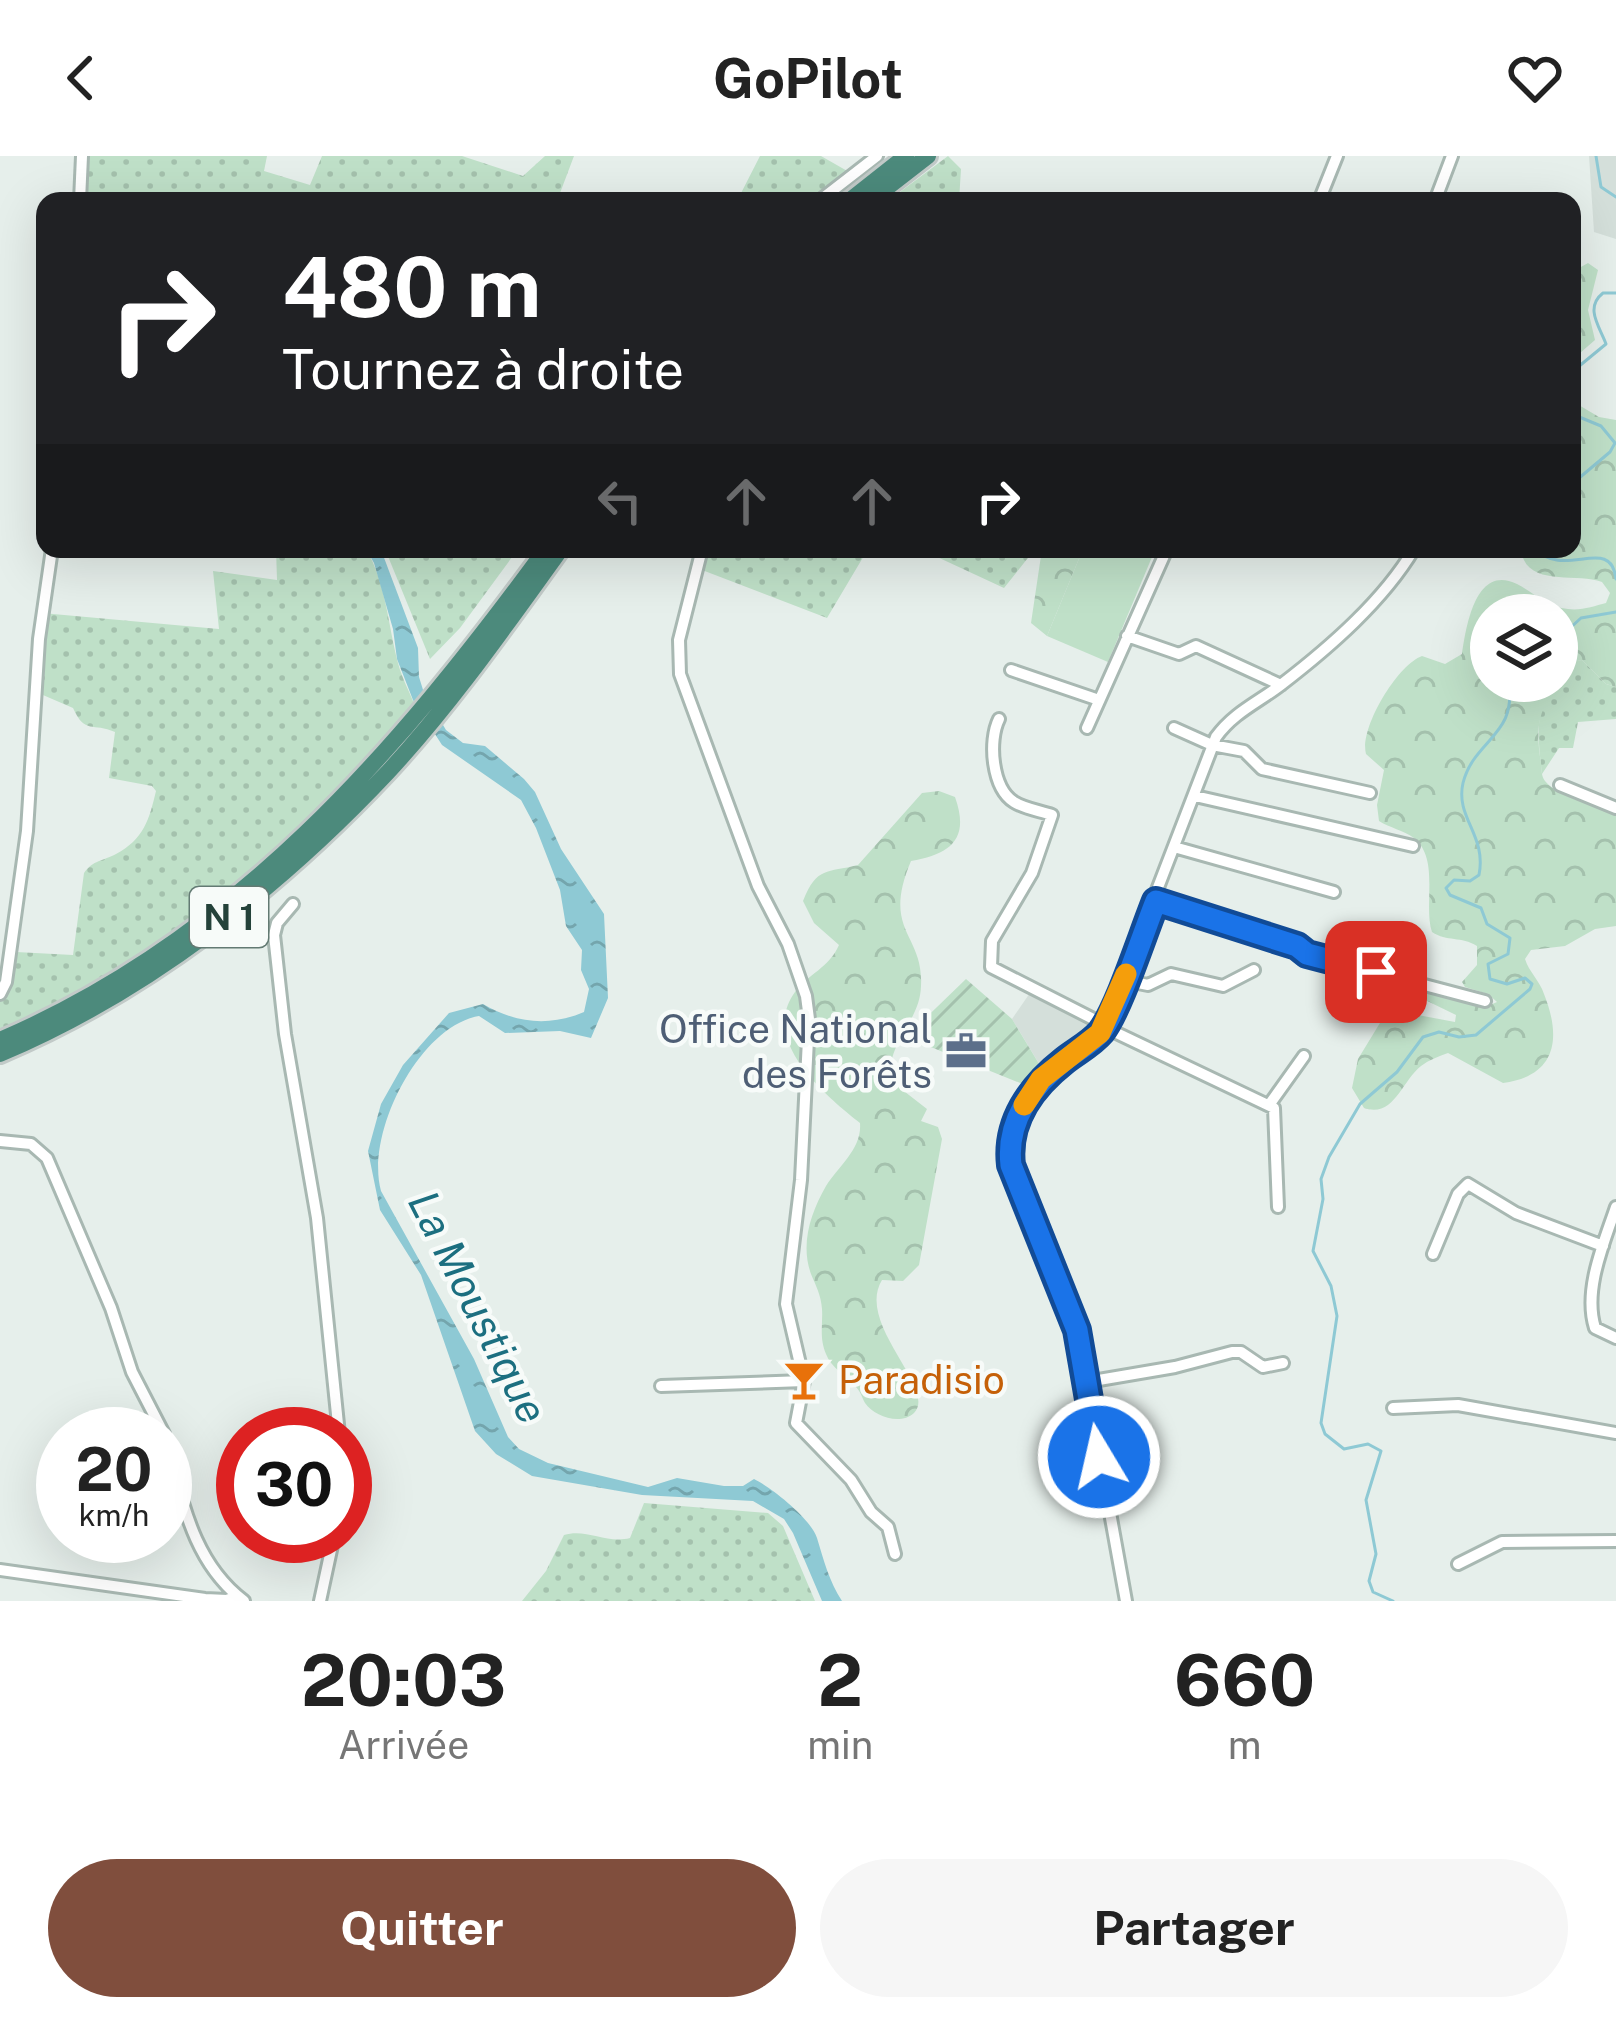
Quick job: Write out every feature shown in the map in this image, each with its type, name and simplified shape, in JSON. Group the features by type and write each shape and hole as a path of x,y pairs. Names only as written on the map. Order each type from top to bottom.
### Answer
{"highway":[{"path":"860,192 906,156"},
{"path":"882,192 928,156"},
{"name":"N 1","path":"440,699 540,558"},
{"name":"N 1","path":"0,1054 85,1012 218,926 339,822 554,558"},
{"name":"N 1","path":"0,1040 129,971 209,916 332,810 418,726"}],"street":[{"path":"80,192 82,156"},
{"path":"831,192 877,156"},
{"path":"1323,192 1337,156"},
{"path":"1438,192 1452,156"},
{"path":"0,994 6,982 27,831 39,639 51,558"},
{"path":"700,558 679,640 680,674 758,886 788,944 809,1019 801,1180 786,1304 804,1381 795,1418 888,1527 895,1554"},
{"path":"1087,728 1163,558"},
{"path":"1126,1601 1072,1313 1011,1165 1009,1148 1021,1112 1041,1079 1105,1026 1212,745 1235,715 1281,685 1381,593 1407,558"},
{"path":"1127,636 1179,654 1196,646 1281,685"},
{"path":"1011,670 1099,700"},
{"path":"999,719 991,743 1001,785 1012,801 1052,815 1032,873 992,940 991,967 1269,1105 1276,1114 1278,1207"},
{"path":"1174,728 1212,745 1244,751 1262,770 1370,793"},
{"path":"1560,784 1616,808"},
{"path":"1195,796 1413,846"},
{"path":"1174,847 1334,892"},
{"path":"1156,901 1297,946 1307,954 1485,1001"},
{"path":"293,904 277,923 274,935 285,1034 316,1218 336,1407"},
{"path":"1123,980 1148,985 1171,974 1231,985 1254,970"},
{"path":"1269,1105 1304,1056"},
{"path":"0,1141 31,1144 46,1158 150,1407"},
{"path":"1433,1254 1458,1194 1468,1184 1516,1213 1603,1246"},
{"path":"1616,1207 1603,1246 1592,1318 1595,1328 1616,1338"},
{"path":"1087,1382 1232,1352 1241,1352 1263,1367 1283,1363"},
{"path":"661,1386 804,1381"},
{"path":"1393,1408 1458,1406 1616,1433"},
{"path":"192,1531 202,1553 241,1598"},
{"path":"1458,1564 1502,1542 1616,1541"},
{"path":"320,1601 328,1563"},
{"path":"0,1570 205,1599 241,1598"}],"shaded area":[{"path":"1589,156 1616,156 1616,239 1594,232"},
{"path":"1034,987 1106,1023 1046,1075 1012,1019"}],"green space":[{"path":"82,156 267,156 264,171 310,185 322,156 462,156 523,176 545,156 574,156 560,192 80,192"},
{"path":"760,156 821,156 849,172 826,192 742,192"},
{"path":"948,156 961,169 960,192 900,192"},
{"path":"1588,263 1598,270 1588,310 1595,340 1581,352 1581,267"},
{"path":"1581,406 1616,420 1616,687 1578,661 1578,609 1606,603 1610,593 1602,582 1532,569 1524,558 1581,558"},
{"path":"276,558 371,558 400,669 416,709 274,849 172,933 117,971 0,1033 0,1000 9,991 16,952 73,955 84,873 139,835 156,791 152,786 109,778 115,732 86,725 73,708 36,692 42,613 219,629 213,571 277,580"},
{"path":"389,558 511,558 460,628 430,659"},
{"path":"705,558 863,558 827,618 702,570"},
{"path":"939,558 1028,558 1004,588"},
{"path":"1041,558 1079,558 1047,636 1031,623"},
{"path":"1079,558 1152,558 1108,662 1047,636"},
{"path":"1491,582 1517,584 1533,594 1479,594"},
{"path":"1470,617 1470,702 1546,702 1538,739 1545,781 1559,792 1616,811 1616,926 1595,929 1565,946 1531,950 1525,959 1542,989 1553,1026 1550,1053 1534,1072 1503,1083 1448,1053 1421,1066 1383,1108 1364,1108 1352,1088 1358,1059 1383,1018 1402,1012 1455,1022 1456,1015 1415,992 1488,1006 1497,1002 1462,982 1477,965 1477,946 1432,932 1427,858 1414,838 1379,821 1384,770 1366,754 1365,743 1391,684 1422,656 1445,664 1462,654"},
{"path":"1578,661 1616,687 1616,719 1578,722 1573,748 1559,748 1542,774 1539,727 1544,702 1578,702"},
{"path":"939,791 955,797 958,834 946,849 911,861 900,903 921,986 915,1011 893,1055 891,1081 927,1109 921,1121 938,1127 942,1139 919,1265 903,1281 882,1280 877,1297 879,1316 918,1402 914,1413 895,1419 869,1408 824,1348 821,1304 808,1263 809,1229 826,1186 854,1149 860,1123 801,1066 785,1029 786,1011 795,992 830,960 839,945 814,923 803,901 813,882 824,873 858,865 922,793"},
{"path":"966,979 1012,1019 1044,1072 1030,1087 906,1037"},
{"path":"644,1503 768,1513 783,1526 815,1601 522,1601 546,1571 564,1535 630,1538"}],"water":[{"path":"371,558 384,558 418,648 424,693 446,730 463,743 485,746 524,779 535,792 561,849 604,914 608,998 591,1038 560,1031 505,1033 479,1016 457,1024 436,1040 417,1061 389,1113 378,1168 381,1191 474,1359 508,1437 519,1449 548,1463 648,1487 677,1478 724,1486 743,1486 754,1479 790,1505 813,1530 842,1601 822,1601 784,1519 753,1501 642,1495 532,1476 496,1454 475,1431 421,1275 380,1210 368,1151 381,1104 403,1065 449,1013 483,1004 520,1019 558,1020 584,1012 589,989 581,970 582,950 566,926 560,890 521,800 442,745 413,700 397,659"}],"waterway":[{"path":"1596,156 1601,187 1616,197"},
{"path":"1581,365 1606,344 1595,318 1597,299 1603,293 1616,293"},
{"path":"1581,418 1601,426 1615,443 1581,476"},
{"path":"1551,558 1605,560 1616,579"},
{"path":"1578,621 1616,612"},
{"path":"1393,1601 1373,1592 1369,1581 1376,1554 1366,1500 1381,1451 1368,1444 1344,1449 1325,1434 1321,1423 1337,1316 1331,1286 1313,1251 1323,1199 1321,1179 1360,1104 1397,1072 1423,1037 1439,1032 1476,1035 1532,984 1525,978 1507,984 1490,979 1488,964 1508,954 1510,938 1487,924 1481,908 1450,895 1446,888 1454,880 1470,881 1479,875 1479,849 1463,807 1463,783 1476,756 1501,725 1509,702"}],"slow traffic":[{"path":"1024,1105 1041,1079 1100,1033 1126,974"}],"place":[{"name":"Office National des Forêts","path":"966,1051"},
{"name":"Paradisio","path":"804,1380"}],"route":[{"path":"1099,1457 1072,1313 1011,1165 1014,1126 1031,1093 1041,1079 1104,1027 1156,901 1297,946 1307,954 1376,972"}],"water label":[{"name":"La Moustique","path":"478,1307"}]}
